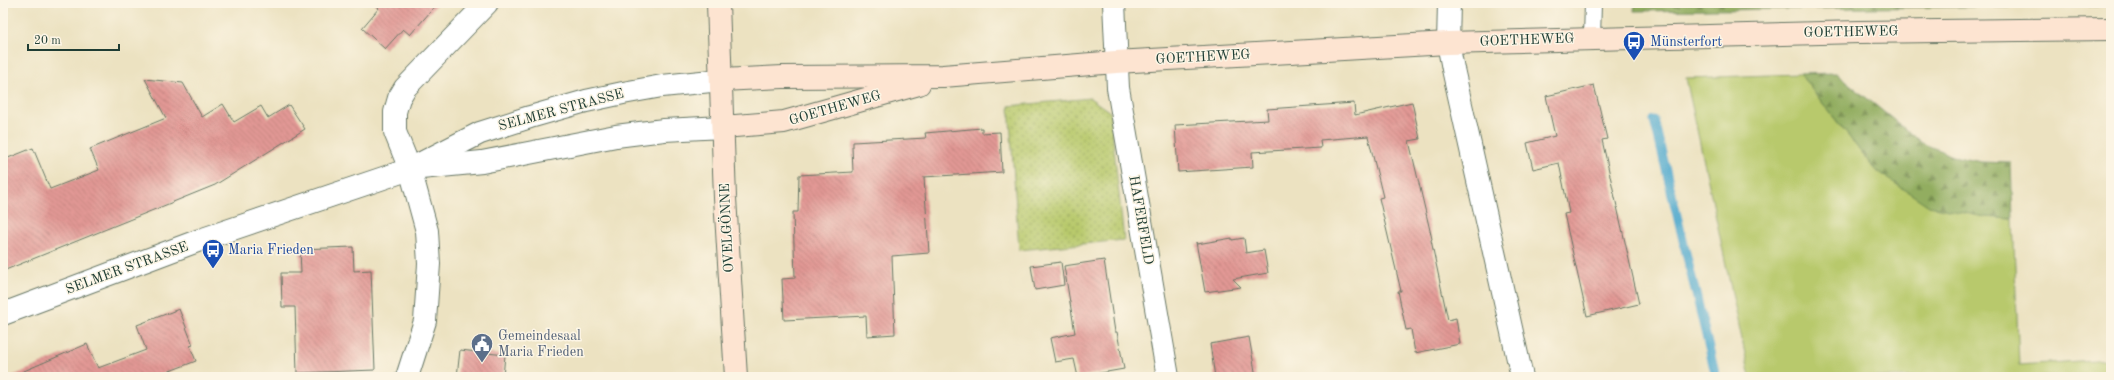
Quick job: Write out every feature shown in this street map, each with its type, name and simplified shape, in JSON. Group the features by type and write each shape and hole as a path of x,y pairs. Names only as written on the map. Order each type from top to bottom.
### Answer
{"street":[{"path":"407,377 425,321 429,264 427,231 410,169 395,132 395,112 399,98 405,88 487,3"},
{"name":"OVELGÖNNE","path":"718,3 724,127 725,203 736,377"},
{"name":"HAFERFELD","path":"1114,3 1118,88 1168,377"},
{"path":"1450,3 1448,43 1522,377"},
{"name":"GOETHEWEG","path":"721,80 783,77 943,76 1116,62 1448,43 1592,38 2038,29 2111,29"},
{"name":"GOETHEWEG","path":"724,127 784,122 943,76"},
{"name":"SELMER STRASSE","path":"3,314 200,240 410,169 480,133 586,101 662,86 721,80"},
{"name":"SELMER STRASSE","path":"410,169 482,162 616,136 664,130 724,127"}],"lane":[{"path":"1592,38 1593,3"}],"green space":[{"path":"1635,3 2111,3 2111,5 1634,11"},
{"path":"1836,73 1922,143 1953,156 1981,162 2011,163 2013,219 1985,217 1929,206 1875,170 1800,74"},
{"path":"1800,74 1875,170 1985,217 2013,219 2019,365 2111,359 2111,377 1750,377 1686,78"},
{"path":"1090,98 1110,112 1124,240 1019,250 1009,106"}],"building":[{"path":"374,3 438,3 410,35 403,29 385,49 362,28 379,8"},
{"path":"145,79 183,83 202,117 223,104 234,122 261,106 268,118 289,105 305,129 215,185 3,271 3,160 33,148 50,189 99,170 90,149 166,118"},
{"path":"1594,85 1607,139 1602,140 1639,304 1587,316 1564,214 1569,213 1559,163 1533,169 1527,143 1555,136 1546,96"},
{"path":"1412,102 1420,139 1409,141 1432,239 1448,320 1456,318 1460,344 1415,353 1411,329 1406,330 1398,291 1401,291 1379,198 1383,197 1368,136 1320,140 1321,148 1252,152 1253,167 1178,172 1175,125 1268,120 1267,109 1354,103 1355,115"},
{"path":"982,128 982,133 1000,132 1002,172 924,177 929,253 892,256 895,334 867,336 866,316 784,320 782,279 795,278 793,212 798,212 799,175 853,172 853,142 926,138 925,133"},
{"path":"1232,238 1232,240 1244,238 1246,253 1264,250 1268,273 1233,279 1241,287 1205,292 1196,242 1197,244"},
{"path":"353,247 354,271 371,270 375,370 297,373 295,307 282,307 281,273 301,273 300,249"},
{"path":"1104,260 1115,332 1117,332 1124,369 1078,377 1074,359 1055,362 1050,338 1075,333 1064,266"},
{"path":"1061,262 1064,285 1035,290 1031,266"},
{"path":"179,309 193,345 190,346 196,361 154,377 10,377 87,344 98,368 146,350 137,325"},
{"path":"1249,337 1256,377 1215,377 1210,344"},
{"name":"Gemeindesaal Maria Frieden","path":"460,350 505,355 503,377 457,377"}],"waterway":[{"path":"1654,120 1716,377"}],"place":[{"name":"Münsterfort","path":"1634,62"},
{"name":"Maria Frieden","path":"213,270"},
{"name":"Gemeindesaal Maria Frieden","path":"482,364"}]}
